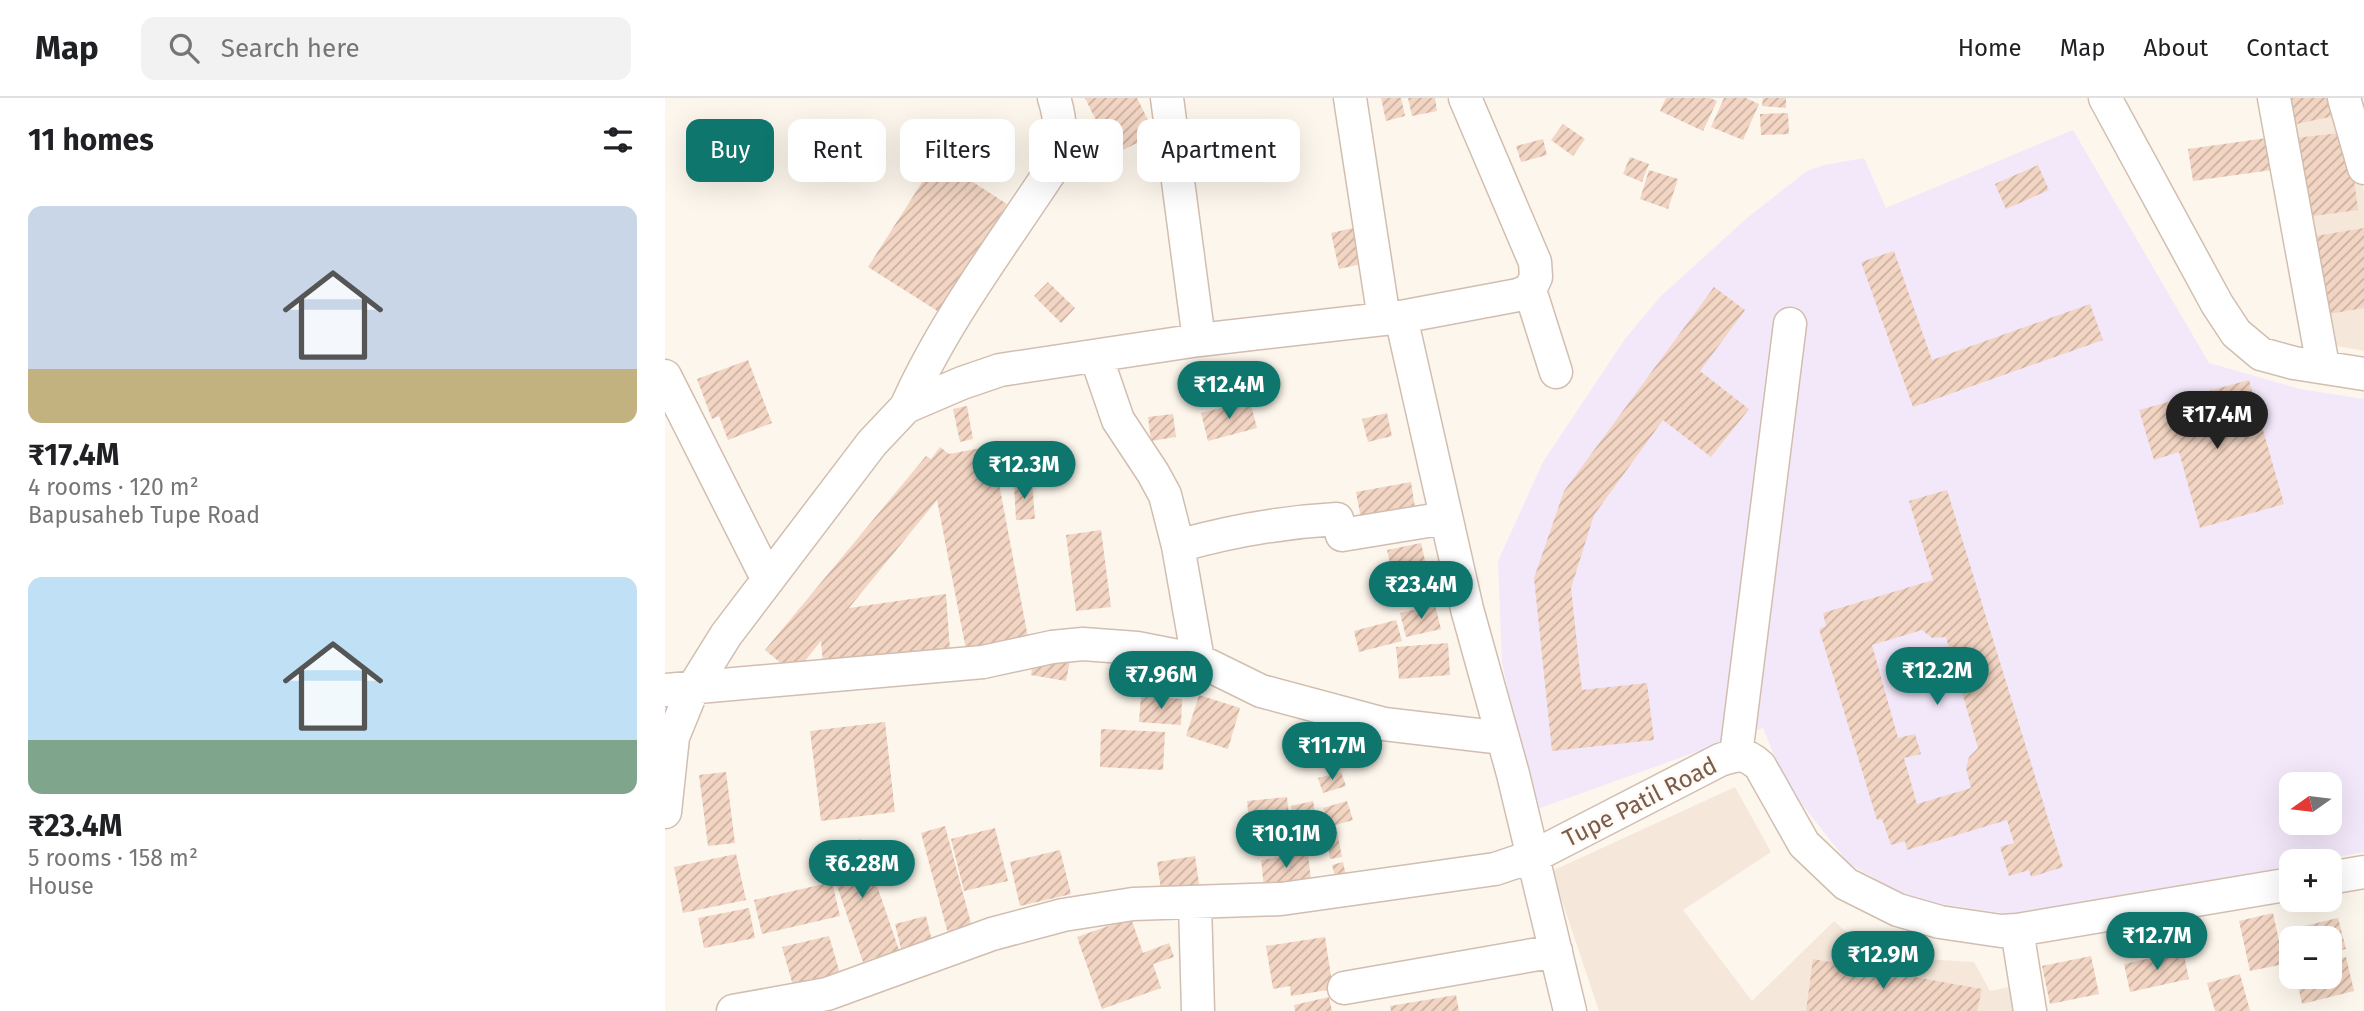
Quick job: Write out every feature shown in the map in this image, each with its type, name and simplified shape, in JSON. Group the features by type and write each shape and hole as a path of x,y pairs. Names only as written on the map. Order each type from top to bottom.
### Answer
{"street":[{"path":"665,812 679,689 726,635 872,443 907,407 920,376 947,328 1054,166 1061,143 1060,116 1054,98"},
{"path":"1167,98 1199,340"},
{"path":"733,1011 827,994 992,934 1063,915 1133,904 1281,899 1495,869 1534,856 1392,318 1350,98"},
{"path":"907,407 1000,370 1199,340 1392,318 1518,295 1530,290 1537,277 1535,262 1465,98"},
{"path":"2105,98 2236,333 2261,354 2294,363 2364,374"},
{"path":"2274,98 2322,366"},
{"path":"2344,98 2364,168"},
{"path":"1530,290 1556,372"},
{"path":"1736,755 1790,324"},
{"path":"1095,356 1118,420 1165,495 1178,546 1198,660"},
{"path":"665,376 768,580"},
{"path":"1178,546 1224,533 1292,522 1337,519 1342,535 1445,518"},
{"path":"679,689 983,662 1083,643 1137,648 1198,660 1261,691 1384,724 1503,738"},
{"name":"Tupe Patil Road","path":"1570,1011 1534,856 1720,760 1736,755 1751,757 1760,766 1804,844 1846,884 1898,910 1940,922 2009,931 2279,886"},
{"path":"2342,876 2364,872"},
{"path":"1195,903 1198,1011"},
{"path":"2009,931 2017,1011"},
{"path":"2009,931 2030,1011"},
{"path":"1344,988 1556,951"}],"shaded area":[{"path":"2269,98 2342,98 2364,192 2364,351 2312,341"},
{"path":"2073,130 2209,363 2300,389 2364,399 2364,852 2342,856 2342,849 2279,849 2279,868 2023,916 1914,900 1849,864 1786,784 1763,728 1532,811 1502,662 1498,561 1543,462 1625,339 1660,297 1747,218 1807,171 1864,158 1886,208"},
{"path":"1735,787 1771,852 1683,910 1752,1001 1834,921 1850,935 1870,946 1908,958 1974,962 1990,991 2039,981 2048,1011 1599,1011 1552,871"}],"building":[{"path":"1085,98 1137,98 1148,119 1137,119 1137,143 1123,150 1123,119 1095,119"},
{"path":"1381,98 1401,98 1405,116 1386,121"},
{"path":"1408,98 1435,98 1437,111 1412,116"},
{"path":"1666,98 1710,98 1717,101 1703,131 1660,111"},
{"path":"1724,98 1746,98 1759,104 1743,140 1711,127"},
{"path":"1763,98 1786,98 1786,108 1762,106"},
{"path":"2277,98 2330,98 2334,116 2283,127"},
{"path":"1788,113 1789,134 1761,135 1760,114"},
{"path":"1563,124 1585,139 1573,156 1551,140"},
{"path":"2348,132 2358,210 2299,218 2287,139"},
{"path":"2267,138 2272,170 2193,181 2188,149"},
{"path":"1543,139 1547,155 1521,162 1516,146"},
{"path":"1630,157 1649,164 1642,182 1623,174"},
{"path":"2038,165 2049,190 2006,209 1995,184"},
{"path":"1649,170 1678,179 1668,209 1640,199"},
{"path":"922,182 973,182 1007,204 939,312 868,267"},
{"path":"1353,228 1362,264 1339,269 1331,233"},
{"path":"2364,228 2364,308 2317,316 2304,238"},
{"path":"1894,251 1932,360 2090,304 2103,340 1913,407 1861,262"},
{"path":"1048,282 1075,308 1061,323 1034,296"},
{"path":"1714,287 1745,310 1700,371 1749,409 1711,457 1663,420 1594,515 1571,588 1582,690 1647,683 1654,740 1552,751 1534,578 1564,491"},
{"path":"748,360 772,423 728,440 719,416 712,419 697,379"},
{"path":"2249,380 2284,504 2200,528 2179,452 2154,460 2139,410"},
{"path":"1250,401 1257,428 1208,441 1201,413"},
{"path":"967,406 973,439 960,442 953,409"},
{"path":"1387,413 1392,436 1368,442 1362,419"},
{"path":"1173,414 1176,437 1151,441 1148,417"},
{"path":"992,446 1029,643 967,655 937,500 849,608 946,594 951,664 824,673 821,641 794,674 765,650 926,456 931,459 940,447 949,454"},
{"path":"1008,457 1013,485 1001,487 996,459"},
{"path":"1032,481 1035,519 1016,520 1014,483"},
{"path":"1411,482 1416,514 1362,524 1356,492"},
{"path":"1947,490 2063,867 2031,877 2029,870 2009,876 2000,847 2014,843 2007,820 1907,850 1905,841 1891,845 1882,819 1877,820 1819,629 1826,626 1823,613 1933,580 1909,501","holes":["1922,630 1932,638 1946,637 1978,748 1969,757 1966,768 1971,788 1917,804 1904,758 1921,754 1915,734 1898,738 1872,645"]},
{"path":"1101,530 1111,607 1076,611 1066,535"},
{"path":"1421,543 1427,569 1393,577 1387,550"},
{"path":"1435,605 1441,629 1406,637 1400,613"},
{"path":"1396,620 1402,641 1359,652 1354,631"},
{"path":"1448,643 1450,675 1399,679 1396,647"},
{"path":"1034,654 1070,661 1066,681 1031,675"},
{"path":"1199,695 1240,708 1228,749 1186,736"},
{"path":"1141,696 1182,699 1181,725 1139,722"},
{"path":"885,722 895,812 821,821 810,731"},
{"path":"1334,727 1340,764 1313,768 1307,732"},
{"path":"1101,729 1165,732 1163,770 1100,767"},
{"path":"726,772 735,843 708,846 699,775"},
{"path":"1341,772 1346,786 1323,793 1318,778"},
{"path":"1287,797 1292,844 1252,849 1247,801"},
{"path":"1313,801 1315,811 1293,816 1291,806"},
{"path":"1347,801 1353,820 1329,827 1323,808"},
{"path":"1320,819 1323,831 1299,836 1296,825"},
{"path":"945,826 972,927 948,934 921,833"},
{"path":"995,828 1008,881 964,891 951,839"},
{"path":"1337,831 1342,857 1330,859 1326,833"},
{"path":"861,839 899,950 863,962 825,851"},
{"path":"1060,850 1071,894 1020,906 1010,862"},
{"path":"736,854 746,900 683,913 674,867"},
{"path":"1308,854 1311,881 1264,887 1261,860"},
{"path":"1195,856 1200,890 1162,896 1157,862"},
{"path":"1343,862 1348,885 1338,888 1332,865"},
{"path":"832,882 840,916 762,934 754,900"},
{"path":"749,908 755,938 704,948 698,918"},
{"path":"2273,913 2279,941 2279,965 2250,971 2239,921"},
{"path":"926,916 933,945 902,953 895,924"},
{"path":"1131,918 1143,953 1169,943 1174,957 1153,964 1161,988 1102,1009 1077,937"},
{"path":"2338,918 2340,926 2305,926"},
{"path":"2342,934 2346,949 2342,950"},
{"path":"829,936 841,977 794,989 782,947"},
{"path":"1325,937 1333,989 1291,996 1290,986 1273,989 1266,946"},
{"path":"2183,951 2189,979 2130,992 2124,964"},
{"path":"2091,956 2099,994 2050,1004 2042,966"},
{"path":"2346,957 2354,991 2302,1004 2299,989 2342,989 2342,958"},
{"path":"1813,959 1982,989 1977,1011 1806,1011"},
{"path":"2240,974 2250,1011 2215,1011 2207,983"},
{"path":"1456,995 1459,1011 1391,1011 1390,1006"},
{"path":"1329,997 1332,1011 1295,1011 1294,1005"}]}
